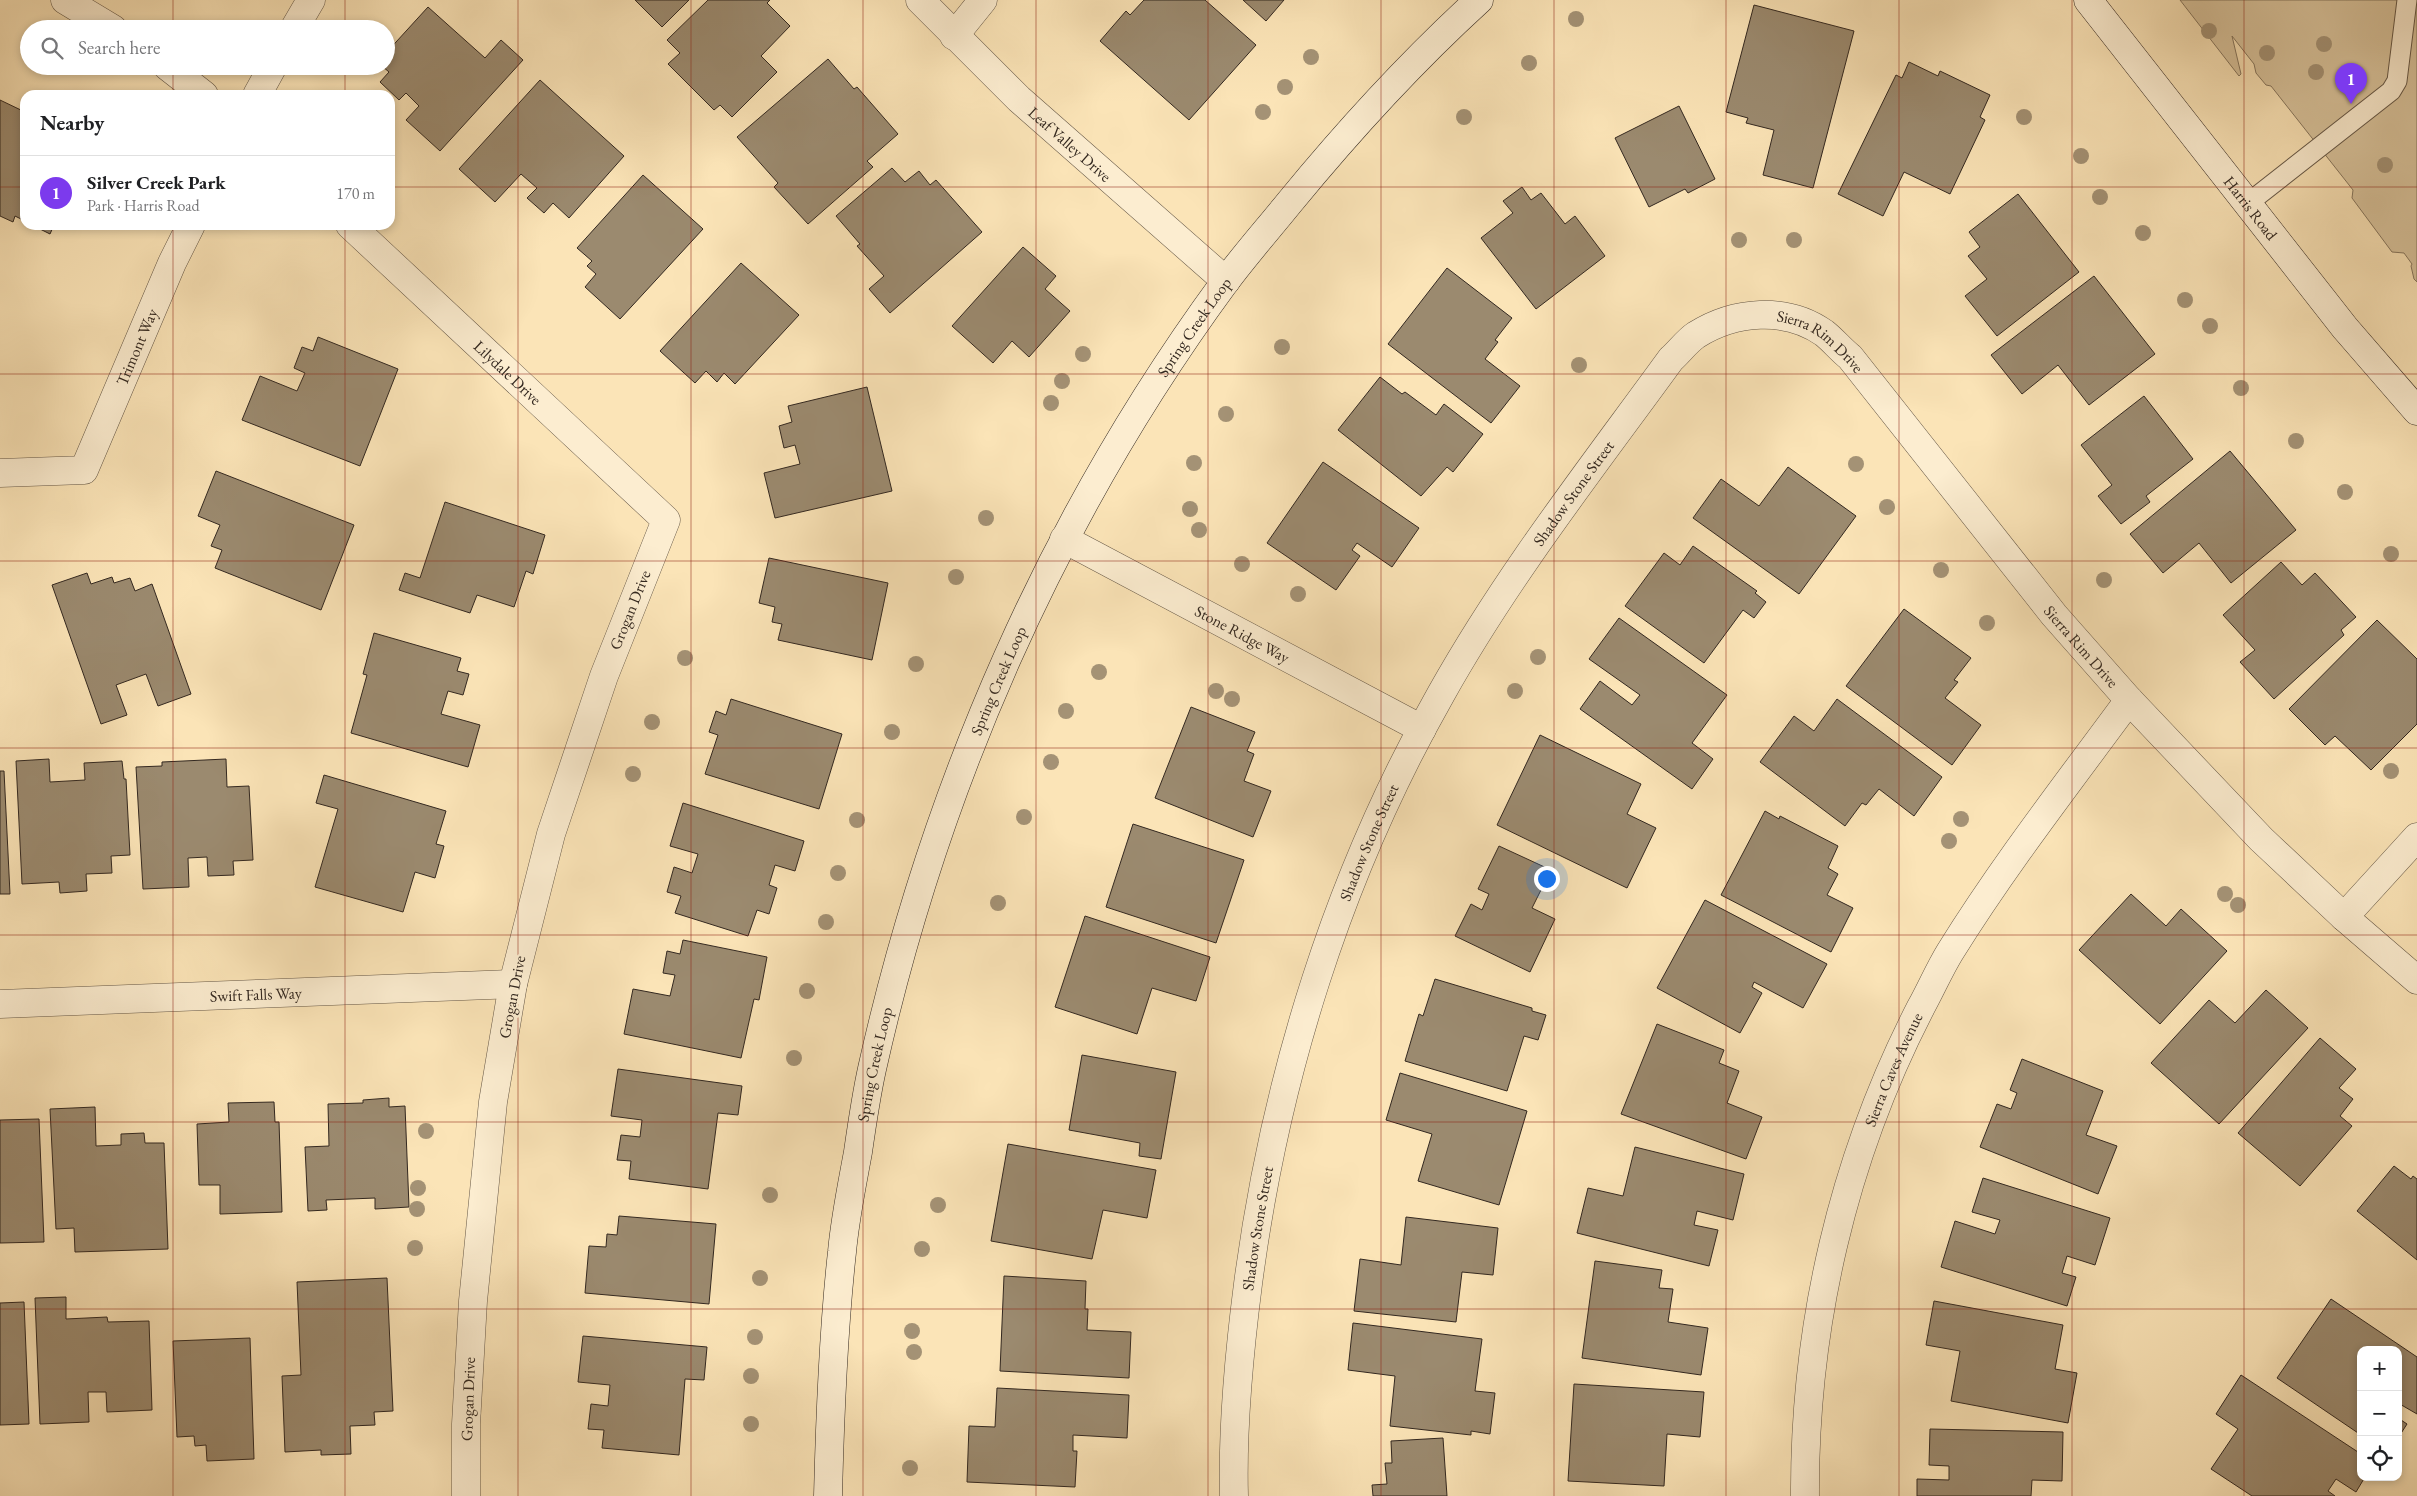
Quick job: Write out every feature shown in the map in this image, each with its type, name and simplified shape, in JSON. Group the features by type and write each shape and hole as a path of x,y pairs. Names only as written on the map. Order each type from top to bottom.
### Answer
{"street":[{"path":"65,0 98,20"},
{"path":"299,20 311,0"},
{"name":"Leaf Valley Drive","path":"920,0 1019,99 1226,281"},
{"path":"954,36 983,0"},
{"name":"Spring Creek Loop","path":"828,1496 830,1389 842,1248 871,1072 905,934 948,799 1001,668 1064,539 1135,416 1226,281 1347,132 1446,30 1479,0"},
{"name":"Harris Road","path":"2088,0 2345,328 2417,411"},
{"path":"178,75 198,90"},
{"path":"260,90 268,75"},
{"name":"Trimont Way","path":"0,474 84,470 172,263 188,230"},
{"name":"Lilydale Drive","path":"355,230 666,520"},
{"name":"Sierra Rim Drive","path":"1760,314 1796,320 1824,333 1850,357 2054,615 2129,700 2261,839 2344,917 2417,980"},
{"name":"Shadow Stone Street","path":"1234,1496 1233,1466 1239,1351 1258,1210 1281,1099 1312,990 1360,858 1442,691 1517,571 1671,360 1694,336 1716,324 1760,314"},
{"name":"Grogan Drive","path":"466,1496 466,1424 472,1300 493,1102 513,984 551,834 601,685 666,520"},
{"name":"Stone Ridge Way","path":"1064,539 1422,729"},
{"name":"Sierra Caves Avenue","path":"1805,1496 1804,1437 1814,1341 1835,1232 1862,1144 1898,1052 1949,954 2009,862 2129,700"},
{"path":"2344,917 2417,837"},
{"name":"Swift Falls Way","path":"0,1004 513,984"}],"lane":[{"path":"2247,204 2391,90 2397,81 2407,0"}],"shaded area":[{"path":"2180,0 2417,0 2417,282 2414,279 2412,264 2404,253 2392,252 2352,198 2353,190 2271,86 2266,85 2256,73 2254,64 2232,36 2241,74 2239,76"}],"building":[{"path":"635,0 689,0 662,27"},
{"path":"708,0 770,0 767,3 790,26 761,56 777,72 732,117 720,105 714,110 668,64 680,53 667,40"},
{"path":"1144,0 1205,0 1256,45 1189,120 1100,41 1126,11 1130,15"},
{"path":"1243,0 1284,0 1266,21"},
{"path":"1754,5 1854,31 1813,188 1763,175 1774,130 1746,123 1748,118 1726,112"},
{"path":"428,7 485,58 501,40 523,60 440,151 406,120 419,106 406,93 399,100 395,96 395,90 388,90 380,82 386,75 395,75 395,43"},
{"path":"828,59 854,89 857,87 898,134 867,161 873,167 808,224 774,187 778,183 737,137"},
{"path":"1909,62 1938,76 1940,71 1990,95 1980,117 1985,120 1950,194 1904,172 1883,216 1838,194 1896,75 1902,78"},
{"path":"540,80 624,156 569,218 553,203 544,213 527,198 537,188 521,174 495,202 459,169"},
{"path":"0,100 20,110 20,218 15,216 13,222 0,216"},
{"path":"1679,106 1715,179 1688,193 1685,189 1649,207 1615,138"},
{"path":"892,168 905,182 919,171 930,185 936,180 982,232 890,313 869,289 884,276 857,246 860,244 836,216"},
{"path":"643,175 703,229 620,319 585,287 596,274 587,266 592,261 577,248"},
{"path":"1522,187 1531,200 1541,193 1565,224 1575,216 1605,256 1536,309 1481,238 1513,213 1503,201"},
{"path":"2018,194 2079,272 1997,336 1965,296 1987,279 1968,256 1980,247 1969,232"},
{"path":"42,230 52,230 50,234"},
{"path":"1023,247 1056,276 1045,289 1070,311 1029,357 1012,341 993,363 952,326"},
{"path":"741,263 799,315 735,384 724,373 717,382 706,371 695,383 660,351"},
{"path":"1447,268 1512,318 1495,340 1498,342 1485,359 1520,386 1491,423 1388,344"},
{"path":"2094,276 2155,354 2089,405 2058,365 2022,394 1991,355"},
{"path":"318,337 398,369 360,466 242,420 260,376 297,391 305,373 294,368 302,347 313,351"},
{"path":"1380,377 1402,394 1405,392 1436,415 1444,404 1483,434 1453,472 1447,467 1421,496 1338,430"},
{"path":"867,387 892,491 775,518 764,473 800,464 795,445 784,448 779,426 792,422 788,406"},
{"path":"2144,396 2193,459 2146,496 2150,502 2121,524 2098,496 2112,485 2081,445"},
{"path":"2230,451 2296,530 2231,583 2199,543 2163,573 2130,534"},
{"path":"1323,462 1419,528 1392,567 1357,543 1352,550 1360,556 1336,590 1267,543"},
{"path":"1788,467 1856,516 1799,594 1693,518 1721,479 1759,506"},
{"path":"216,471 354,525 321,610 215,568 222,550 211,546 220,525 198,516"},
{"path":"445,502 545,535 533,574 526,571 514,607 477,595 470,613 399,590 405,573 420,578"},
{"path":"1693,546 1757,591 1755,593 1766,602 1754,618 1743,610 1704,663 1625,606 1664,553 1680,565"},
{"path":"769,558 888,583 872,660 778,640 782,624 772,622 775,607 759,603"},
{"path":"2281,562 2302,585 2315,573 2356,617 2341,630 2344,635 2274,699 2240,662 2255,650 2223,615"},
{"path":"87,573 91,584 112,577 114,583 130,578 135,591 152,584 191,694 158,706 146,674 116,685 127,715 101,724 52,585"},
{"path":"1904,609 1971,658 1954,680 1958,682 1945,698 1981,725 1952,765 1846,686"},
{"path":"1619,618 1727,695 1692,743 1713,759 1692,789 1580,709 1600,681 1632,705 1640,695 1589,659"},
{"path":"2377,620 2417,659 2417,724 2371,770 2335,736 2325,745 2289,709"},
{"path":"374,633 461,658 457,671 469,674 463,695 448,691 441,714 480,725 468,767 351,733 367,675 363,674"},
{"path":"731,699 842,734 819,809 705,774 718,735 709,732 716,711 726,715"},
{"path":"1837,699 1942,777 1914,816 1879,789 1866,805 1862,803 1845,826 1760,762 1794,716 1814,731"},
{"path":"1191,707 1255,732 1247,751 1254,754 1244,781 1271,791 1253,837 1155,798"},
{"path":"1540,735 1641,784 1627,814 1656,828 1627,888 1497,825"},
{"path":"49,759 50,782 85,780 84,763 122,761 124,779 126,779 130,855 111,856 112,873 86,874 87,891 60,893 59,882 22,884 16,761"},
{"path":"226,759 227,787 249,786 253,860 233,861 234,875 208,876 207,857 188,858 189,887 143,889 136,767 162,766 162,762"},
{"path":"0,771 4,771 10,894 0,894"},
{"path":"324,775 446,811 436,844 444,846 435,878 415,872 403,912 315,887 338,809 316,803"},
{"path":"683,803 804,841 795,871 775,865 769,885 777,888 769,914 757,910 748,936 675,913 681,896 667,892 674,867 692,873 698,854 670,846"},
{"path":"1765,811 1779,819 1780,816 1838,846 1828,868 1838,874 1827,895 1853,908 1831,952 1721,895"},
{"path":"1133,824 1244,860 1216,943 1106,907"},
{"path":"1499,846 1551,870 1532,908 1555,919 1530,972 1455,936 1471,904 1482,910 1489,894 1478,889"},
{"path":"2131,894 2166,926 2181,909 2227,951 2160,1024 2079,950"},
{"path":"1705,900 1827,964 1803,1008 1754,982 1752,987 1762,993 1740,1033 1657,988"},
{"path":"1085,916 1210,957 1196,1001 1152,988 1137,1034 1055,1007"},
{"path":"683,940 767,957 759,1000 754,999 741,1058 624,1034 633,989 670,996 675,975 663,973 667,951 680,954"},
{"path":"1435,979 1532,1008 1532,1011 1546,1015 1538,1040 1524,1036 1507,1091 1405,1061 1419,1014 1423,1016"},
{"path":"2266,990 2308,1028 2219,1124 2151,1063 2209,1000 2235,1023"},
{"path":"1657,1024 1724,1050 1719,1063 1739,1071 1727,1103 1762,1117 1746,1159 1621,1114"},
{"path":"2320,1038 2356,1069 2339,1088 2353,1099 2340,1116 2352,1126 2300,1186 2238,1133"},
{"path":"1082,1055 1176,1072 1161,1159 1139,1156 1140,1143 1069,1130"},
{"path":"2022,1059 2103,1091 2086,1135 2117,1146 2098,1194 1980,1147 1997,1104 2011,1109 2017,1093 2010,1090"},
{"path":"618,1069 742,1086 738,1115 718,1113 708,1189 629,1179 631,1161 617,1160 621,1135 640,1137 642,1120 611,1116"},
{"path":"1400,1073 1527,1111 1499,1205 1418,1181 1432,1134 1386,1120"},
{"path":"389,1098 389,1107 405,1106 409,1207 375,1209 375,1198 326,1200 327,1210 308,1211 305,1147 329,1146 328,1104 363,1103 363,1100"},
{"path":"274,1102 275,1122 279,1122 282,1212 220,1214 220,1185 199,1185 197,1124 229,1122 228,1103"},
{"path":"95,1107 96,1146 121,1145 121,1134 144,1133 145,1143 164,1143 168,1249 75,1252 74,1228 56,1229 50,1109"},
{"path":"39,1119 44,1242 0,1243 0,1120"},
{"path":"1008,1144 1156,1170 1147,1218 1103,1210 1092,1259 991,1241"},
{"path":"1635,1147 1744,1174 1733,1220 1697,1211 1694,1225 1718,1230 1709,1266 1577,1233 1588,1188 1623,1196"},
{"path":"2394,1166 2411,1179 2413,1176 2417,1179 2417,1260 2357,1211"},
{"path":"1983,1178 2110,1218 2095,1265 2067,1256 2062,1273 2076,1277 2067,1306 1941,1267 1955,1221 1995,1234 2000,1220 1972,1212"},
{"path":"619,1216 716,1224 709,1304 585,1293 589,1246 606,1247 607,1234 617,1235"},
{"path":"1406,1217 1498,1228 1493,1275 1462,1272 1456,1322 1354,1311 1360,1259 1401,1265"},
{"path":"1595,1261 1662,1270 1659,1288 1673,1289 1668,1322 1708,1328 1701,1375 1582,1358"},
{"path":"1004,1276 1086,1281 1085,1309 1088,1309 1087,1330 1131,1332 1129,1378 1000,1371"},
{"path":"387,1278 393,1411 374,1412 375,1425 350,1426 351,1454 321,1455 321,1450 285,1452 282,1376 301,1375 297,1282"},
{"path":"66,1297 66,1319 107,1317 108,1322 149,1321 152,1410 107,1412 106,1392 88,1392 89,1422 40,1424 35,1298"},
{"path":"2331,1299 2401,1346 2357,1346 2357,1432 2277,1378"},
{"path":"1934,1301 2063,1325 2055,1369 2077,1373 2068,1423 1951,1401 1960,1351 1926,1345"},
{"path":"24,1302 29,1424 0,1425 0,1303"},
{"path":"1353,1323 1482,1339 1475,1391 1495,1393 1490,1434 1471,1431 1471,1435 1390,1426 1395,1376 1348,1370"},
{"path":"583,1336 707,1347 704,1380 685,1379 679,1455 602,1448 604,1430 588,1429 591,1404 608,1406 610,1385 578,1382"},
{"path":"250,1338 254,1459 207,1461 206,1445 195,1446 194,1436 177,1437 173,1341"},
{"path":"2402,1347 2417,1357 2417,1414 2402,1405"},
{"path":"2241,1375 2357,1451 2357,1481 2363,1481 2356,1492 2336,1479 2328,1491 2335,1496 2252,1496 2211,1469 2238,1429 2216,1414"},
{"path":"1574,1384 1704,1392 1700,1437 1667,1434 1664,1486 1568,1481"},
{"path":"997,1388 1129,1395 1127,1438 1073,1435 1073,1451 1077,1451 1075,1487 967,1482 969,1426 995,1427"},
{"path":"2402,1421 2407,1424 2402,1432"},
{"path":"1930,1429 2063,1432 2062,1481 2032,1480 2031,1496 1917,1496 1917,1479 1949,1480 1949,1466 1929,1465"},
{"path":"1443,1438 1447,1496 1373,1496 1372,1485 1387,1484 1385,1463 1392,1463 1391,1441"}],"place":[{"name":"Silver Creek Park","path":"2351,104"}]}
